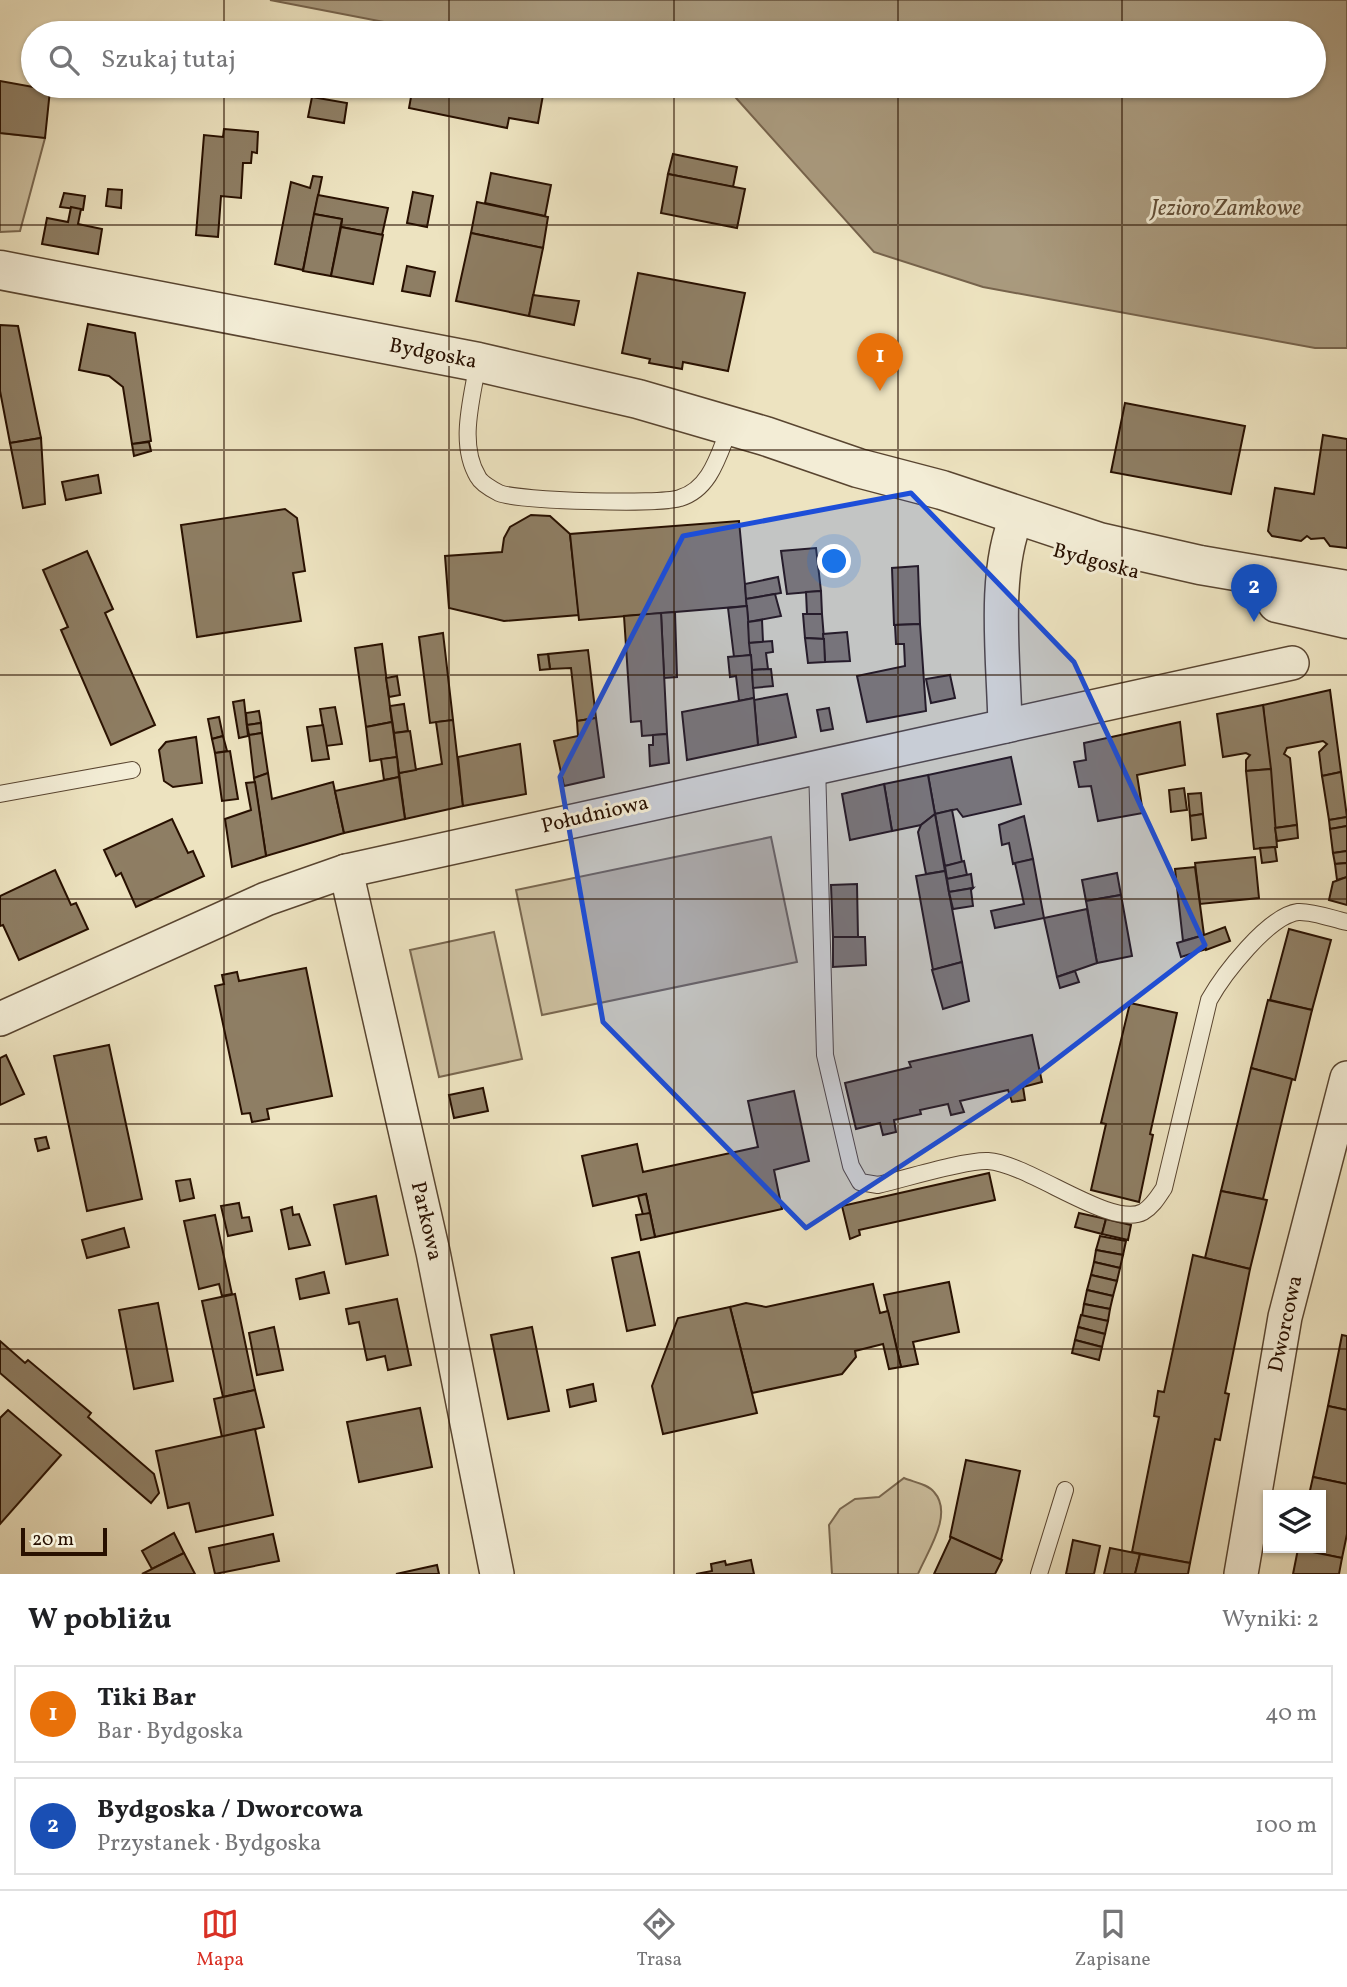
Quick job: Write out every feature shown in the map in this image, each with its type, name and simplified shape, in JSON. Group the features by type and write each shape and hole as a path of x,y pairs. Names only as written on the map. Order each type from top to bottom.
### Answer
{"street":[{"name":"Bydgoska","path":"0,270 478,362 638,399 858,468 1013,526 1092,563 1347,619"},
{"name":"Bydgoska","path":"1013,526 1200,565 1347,590"},
{"path":"1005,726 1004,581 1013,526"},
{"name":"Południowa","path":"0,1019 266,899 346,871 817,765 1293,663"},
{"name":"Parkowa","path":"346,871 433,1252 497,1574"},
{"name":"Dworcowa","path":"1241,1574 1285,1317 1347,1078"}],"lane":[{"path":"478,362 467,450 479,480 500,494 635,502 681,498 703,484 715,466 731,426"},
{"path":"817,765 825,1055 851,1166 860,1182 877,1185 984,1161 996,1162 1009,1164 1037,1176 1088,1204 1127,1215 1142,1213 1154,1204 1164,1188 1209,1000 1224,973 1282,918 1299,912 1347,922"},
{"path":"0,794 132,770"},
{"path":"1039,1574 1065,1490"}],"highlighted area":[{"path":"911,493 1074,662 1205,945 1011,1094 806,1228 603,1022 560,777 683,536"}],"shaded area":[{"path":"0,133 45,138 20,231 0,232"},
{"path":"771,837 797,962 542,1015 516,890"},
{"path":"494,932 522,1059 439,1077 410,950"},
{"path":"904,1478 931,1489 939,1501 941,1511 937,1533 918,1574 832,1574 829,1525 840,1509 855,1499 879,1497"}],"water":[{"name":"Jezioro Zamkowe","path":"270,0 1347,0 1347,348 1315,348 983,287 874,252 736,98 1326,98 1326,21 379,21"}],"building":[{"path":"0,81 21,85 21,98 49,98 45,138 0,133"},
{"path":"312,98 347,103 344,123 308,117"},
{"path":"411,98 542,98 538,123 509,118 507,128 409,108"},
{"path":"224,129 258,132 257,153 252,152 251,163 243,163 241,198 221,196 218,237 196,235 204,135 223,137"},
{"path":"673,154 737,167 733,187 668,174"},
{"path":"491,173 551,185 545,216 485,203"},
{"path":"668,174 745,189 737,228 661,213"},
{"path":"313,176 322,177 303,270 275,264 291,182 310,188"},
{"path":"108,189 122,190 121,208 106,206"},
{"path":"413,192 433,196 427,227 407,223"},
{"path":"64,193 85,196 83,210 60,207"},
{"path":"318,195 388,208 382,235 341,227 342,219 314,214"},
{"path":"477,202 548,217 543,248 471,233"},
{"path":"71,207 81,209 78,224 102,229 98,254 42,244 47,218 68,222"},
{"path":"314,214 342,219 331,276 303,271"},
{"path":"341,227 383,235 373,284 331,276"},
{"path":"471,233 543,248 529,316 456,301"},
{"path":"407,266 435,272 430,296 402,291"},
{"path":"638,273 745,293 728,371 683,362 682,369 649,363 650,359 622,353"},
{"path":"533,295 579,301 574,325 529,316"},
{"path":"88,324 135,333 151,441 132,444 123,387 109,376 79,370"},
{"path":"0,325 18,326 41,438 10,443 0,391"},
{"path":"1125,403 1245,426 1231,494 1111,472"},
{"path":"1323,435 1347,439 1347,548 1330,546 1324,538 1311,539 1307,536 1301,541 1272,536 1268,531 1275,488 1314,494"},
{"path":"41,438 45,504 23,508 10,443"},
{"path":"149,442 151,451 134,456 132,444"},
{"path":"98,475 101,493 66,500 62,482"},
{"path":"285,509 297,518 305,571 293,573 301,621 197,637 181,525"},
{"path":"531,515 550,516 570,534 579,615 504,621 449,608 445,556 502,552 504,538 510,527"},
{"path":"739,521 747,606 579,620 570,534"},
{"path":"816,548 821,591 787,594 781,551"},
{"path":"87,551 113,609 105,613 155,725 111,745 61,630 68,627 43,570"},
{"path":"918,566 920,624 894,625 892,568"},
{"path":"778,577 781,593 746,599 745,584"},
{"path":"821,591 822,614 807,614 806,592"},
{"path":"775,594 781,616 748,622 746,599"},
{"path":"747,606 751,655 734,657 728,608"},
{"path":"675,612 677,677 664,678 661,613"},
{"path":"661,613 667,734 642,736 641,721 631,722 624,616"},
{"path":"803,614 822,614 824,639 805,638"},
{"path":"762,620 763,642 749,643 748,622"},
{"path":"920,624 926,711 867,722 857,676 905,666 904,644 896,644 895,625"},
{"path":"847,632 850,661 825,662 823,634"},
{"path":"443,633 453,720 430,723 419,637"},
{"path":"805,638 824,639 825,662 808,663"},
{"path":"772,641 773,652 766,653 768,669 752,670 749,643"},
{"path":"382,644 392,722 366,727 355,648"},
{"path":"588,650 596,718 577,721 571,668 550,669 548,654"},
{"path":"548,654 550,669 540,670 538,655"},
{"path":"751,655 754,698 739,701 736,676 730,677 728,657"},
{"path":"771,669 773,686 753,688 752,670"},
{"path":"950,675 955,698 931,703 926,679"},
{"path":"397,676 400,695 389,697 386,678"},
{"path":"1330,690 1341,772 1322,776 1319,752 1327,744 1323,741 1287,748 1284,754 1290,758 1297,825 1275,828 1263,705"},
{"path":"787,694 796,737 758,745 754,700"},
{"path":"754,698 758,745 687,760 682,712"},
{"path":"244,700 248,736 239,738 233,702"},
{"path":"404,704 408,731 394,733 390,706"},
{"path":"1263,705 1271,769 1246,771 1246,760 1250,755 1246,753 1223,757 1217,714"},
{"path":"335,707 342,744 326,746 320,709"},
{"path":"829,708 833,729 821,731 817,710"},
{"path":"259,711 261,723 247,725 246,713"},
{"path":"219,717 223,736 212,739 208,719"},
{"path":"596,718 604,777 564,786 554,741 578,736 577,721"},
{"path":"453,720 463,806 405,819 399,773 442,764 436,722"},
{"path":"392,722 397,757 370,761 366,727"},
{"path":"1180,722 1185,765 1137,775 1143,813 1098,821 1091,786 1079,787 1074,762 1086,760 1084,743"},
{"path":"261,723 262,733 249,735 247,725"},
{"path":"323,725 329,759 312,761 307,727"},
{"path":"410,731 416,770 399,773 394,733"},
{"path":"262,733 268,773 254,778 249,735"},
{"path":"667,734 669,763 650,766 649,745 653,745 653,735"},
{"path":"223,736 227,751 215,753 212,739"},
{"path":"196,737 202,783 173,787 164,781 159,750 166,742"},
{"path":"520,744 526,794 463,806 458,757"},
{"path":"230,751 238,799 222,801 215,753"},
{"path":"397,757 399,777 384,780 381,759"},
{"path":"1011,757 1021,804 963,817 957,809 935,814 928,775"},
{"path":"1271,769 1277,847 1254,849 1246,771"},
{"path":"1341,772 1347,817 1329,820 1322,776"},
{"path":"268,773 272,799 333,782 344,833 266,856 254,778"},
{"path":"928,775 935,814 921,825 892,831 884,784"},
{"path":"399,777 405,819 344,833 335,791"},
{"path":"255,782 266,856 232,867 225,819 251,810 246,783"},
{"path":"884,784 892,831 850,840 842,794"},
{"path":"1184,788 1187,810 1171,812 1169,790"},
{"path":"1201,793 1203,814 1190,816 1188,794"},
{"path":"952,810 962,862 945,866 935,814"},
{"path":"935,814 945,871 926,874 918,832 921,825"},
{"path":"1203,814 1206,838 1192,840 1190,816"},
{"path":"1024,816 1033,859 1013,864 1009,843 1002,845 999,825"},
{"path":"1347,817 1347,826 1330,829 1329,820"},
{"path":"172,819 188,853 193,851 204,876 136,907 121,873 116,876 104,850"},
{"path":"1297,825 1298,838 1277,841 1275,828"},
{"path":"1347,826 1347,851 1333,853 1330,829"},
{"path":"1275,847 1277,861 1262,863 1260,848"},
{"path":"1347,851 1347,863 1335,864 1333,853"},
{"path":"1255,857 1259,898 1200,904 1195,863"},
{"path":"1033,859 1044,918 995,928 991,911 1024,904 1015,863"},
{"path":"964,861 967,875 947,879 945,866"},
{"path":"1347,863 1347,877 1337,880 1335,864"},
{"path":"1195,867 1204,935 1183,941 1175,869"},
{"path":"55,870 71,905 76,903 88,929 19,960 3,925 0,926 0,896"},
{"path":"945,871 962,962 933,970 916,876"},
{"path":"1117,873 1121,895 1086,901 1082,880"},
{"path":"971,874 973,888 949,892 947,879"},
{"path":"1347,877 1347,905 1329,900 1333,882"},
{"path":"857,884 858,937 833,937 831,885"},
{"path":"973,888 973,906 953,909 949,892"},
{"path":"1121,895 1132,956 1097,963 1086,901"},
{"path":"1087,909 1097,963 1057,977 1044,918"},
{"path":"1225,927 1230,941 1206,950 1201,936"},
{"path":"1289,929 1331,940 1312,1010 1270,1000"},
{"path":"1201,936 1206,949 1181,957 1177,943"},
{"path":"833,937 865,937 866,965 833,967"},
{"path":"962,962 969,1001 943,1009 932,970"},
{"path":"306,968 332,1096 267,1109 269,1119 252,1122 250,1113 242,1114 215,986 224,984 222,975 237,972 239,981"},
{"path":"1075,971 1079,982 1060,988 1057,977"},
{"path":"1268,1000 1312,1010 1295,1080 1251,1068"},
{"path":"1130,1003 1177,1013 1150,1134 1153,1135 1139,1202 1091,1190 1106,1124 1101,1123"},
{"path":"1032,1035 1042,1082 1023,1087 1025,1100 1012,1102 1008,1090 960,1101 964,1112 951,1115 948,1104 920,1110 921,1114 894,1120 896,1132 883,1135 880,1123 856,1129 845,1083 911,1067 909,1062"},
{"path":"109,1045 142,1199 87,1211 54,1056"},
{"path":"6,1055 24,1094 0,1105 0,1058"},
{"path":"1251,1068 1292,1079 1263,1199 1221,1191"},
{"path":"483,1088 488,1111 454,1118 449,1095"},
{"path":"794,1091 809,1161 774,1170 782,1209 655,1237 646,1194 593,1206 582,1156 637,1144 643,1172 758,1147 748,1101"},
{"path":"46,1137 49,1148 38,1151 35,1139"},
{"path":"989,1173 995,1200 859,1230 860,1235 850,1239 842,1206"},
{"path":"190,1179 194,1198 180,1201 176,1181"},
{"path":"1221,1191 1267,1200 1250,1269 1205,1258"},
{"path":"646,1194 650,1213 643,1215 638,1196"},
{"path":"376,1196 388,1255 346,1264 334,1205"},
{"path":"239,1203 242,1218 249,1217 252,1231 228,1236 221,1206"},
{"path":"292,1207 293,1215 299,1214 310,1245 289,1249 281,1210"},
{"path":"650,1213 655,1237 641,1240 636,1215"},
{"path":"1079,1213 1106,1219 1102,1234 1075,1227"},
{"path":"215,1215 232,1294 222,1296 219,1284 199,1289 184,1221"},
{"path":"1106,1219 1131,1225 1128,1240 1102,1234"},
{"path":"124,1228 129,1247 87,1258 82,1240"},
{"path":"1100,1236 1126,1241 1123,1255 1096,1250"},
{"path":"1096,1250 1123,1255 1120,1268 1094,1262"},
{"path":"639,1252 655,1325 627,1331 612,1258"},
{"path":"1193,1255 1250,1269 1225,1393 1229,1394 1220,1440 1215,1439 1190,1563 1132,1552 1159,1417 1154,1416 1158,1391 1164,1392"},
{"path":"1094,1262 1120,1268 1117,1281 1091,1275"},
{"path":"324,1272 329,1293 300,1299 296,1279"},
{"path":"1091,1275 1117,1281 1113,1296 1087,1290"},
{"path":"949,1282 959,1332 913,1342 918,1364 901,1367 884,1295"},
{"path":"873,1284 880,1313 888,1311 901,1367 889,1369 883,1344 855,1351 856,1357 842,1374 752,1393 730,1307 746,1303 766,1307"},
{"path":"1087,1290 1113,1296 1110,1309 1084,1304"},
{"path":"235,1294 255,1390 223,1397 202,1301"},
{"path":"397,1299 411,1365 388,1370 385,1356 367,1360 359,1322 349,1324 346,1309"},
{"path":"158,1303 173,1381 134,1389 119,1310"},
{"path":"1084,1304 1110,1309 1108,1321 1082,1316"},
{"path":"730,1307 757,1413 663,1434 652,1386 678,1318"},
{"path":"1081,1315 1108,1321 1105,1334 1078,1327"},
{"path":"274,1327 283,1370 257,1375 249,1333"},
{"path":"532,1327 549,1411 508,1419 491,1335"},
{"path":"1078,1327 1105,1334 1102,1347 1075,1340"},
{"path":"1342,1335 1347,1336 1347,1410 1328,1406"},
{"path":"1075,1340 1102,1347 1099,1360 1072,1353"},
{"path":"0,1341 25,1363 28,1360 91,1413 88,1417 154,1474 159,1493 151,1503 0,1373"},
{"path":"593,1384 596,1401 570,1407 567,1390"},
{"path":"255,1390 264,1427 222,1437 214,1399"},
{"path":"1328,1406 1347,1410 1347,1484 1313,1477"},
{"path":"420,1408 432,1467 359,1482 347,1422"},
{"path":"8,1410 61,1455 0,1524 0,1418"},
{"path":"255,1429 273,1515 196,1532 189,1503 168,1508 156,1451"},
{"path":"966,1460 1020,1471 1001,1560 950,1537"},
{"path":"1313,1477 1347,1484 1347,1534 1342,1558 1318,1553 1326,1553 1326,1490 1310,1490"},
{"path":"174,1533 184,1553 152,1569 142,1551"},
{"path":"273,1534 279,1561 215,1574 209,1548"},
{"path":"951,1537 1002,1560 995,1574 934,1574"},
{"path":"1073,1540 1100,1546 1094,1574 1066,1574"},
{"path":"1110,1548 1140,1554 1135,1574 1104,1574"},
{"path":"184,1553 195,1574 142,1574"},
{"path":"1297,1553 1318,1553 1342,1558 1339,1574 1293,1574"},
{"path":"1140,1554 1190,1563 1188,1574 1135,1574"},
{"path":"751,1560 754,1574 696,1574 712,1571 711,1564 725,1561 726,1565"},
{"path":"437,1565 439,1574 396,1574"}],"place":[{"name":"Tiki Bar","path":"880,391"},
{"name":"Bydgoska / Dworcowa","path":"1254,622"}]}
